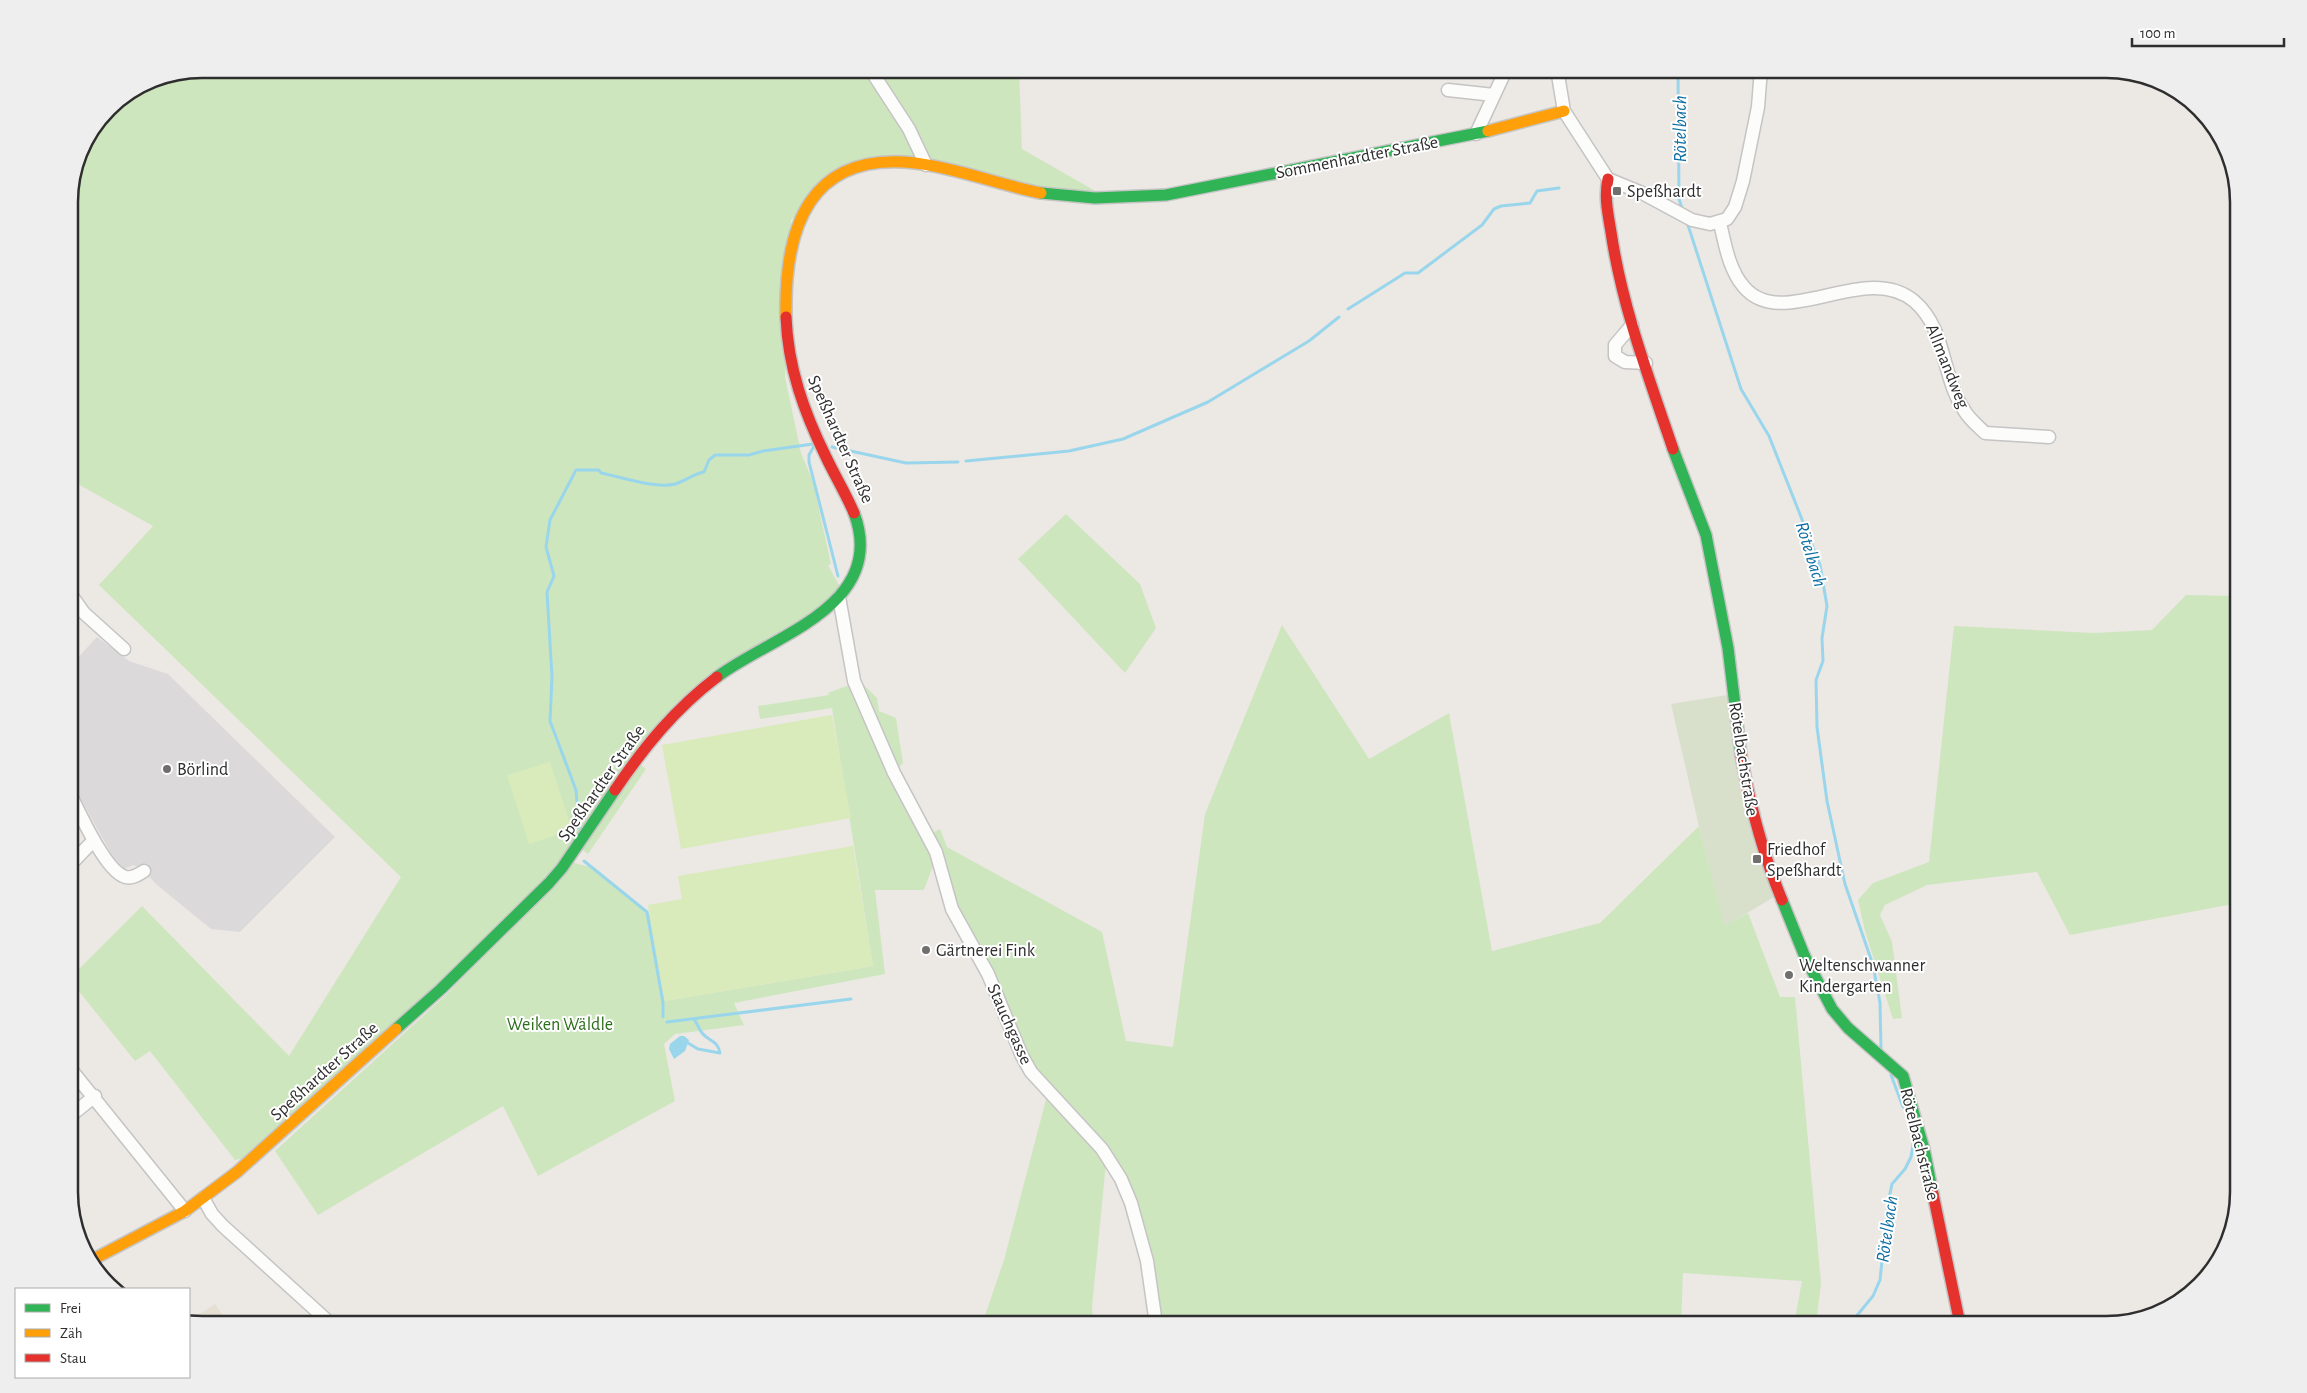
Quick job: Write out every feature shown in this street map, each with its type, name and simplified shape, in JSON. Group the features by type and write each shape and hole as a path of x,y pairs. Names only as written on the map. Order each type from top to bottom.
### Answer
{"street":[{"path":"876,78 909,129 926,166"},
{"path":"1476,134 1502,78"},
{"path":"1558,78 1564,111 1608,179 1642,193 1692,220 1710,224 1720,223 1727,219 1735,207 1743,181 1758,107 1761,78"},
{"path":"1448,90 1494,96"},
{"name":"Sommenhardter Straße","path":"802,210 831,178 867,165 893,162 926,166 1023,190 1079,200 1125,199 1166,195 1476,134 1564,111"},
{"name":"Rötelbachstraße","path":"1608,179 1604,194 1615,262 1632,326 1646,363 1675,457 1706,535 1728,648 1741,754 1752,814 1769,869 1812,972 1832,1009 1848,1028 1903,1076 1924,1149 1946,1267 1958,1316"},
{"name":"Speßhardter Straße","path":"97,1258 185,1211 244,1166 441,989 549,884 562,868 648,742 696,694 719,674 816,616 839,597 852,579 858,560 859,535 856,513 799,395 789,357 786,310 788,263 793,234 802,210"},
{"name":"Allmandweg","path":"1720,223 1731,264 1744,287 1760,299 1790,304 1859,288 1894,288 1913,300 1928,315 1938,335 1950,379 1964,410 1984,433 2049,437"},
{"path":"1632,326 1614,345 1615,356 1625,362 1646,363"},
{"name":"Stauchgasse","path":"839,597 854,680 894,773 936,852 952,909 988,974 1022,1056 1031,1072 1102,1149 1122,1179 1131,1203 1147,1261 1155,1316"},
{"path":"78,605 84,613 124,649"},
{"path":"78,809 94,840 114,870 124,878 136,877 144,870"},
{"path":"78,857 94,840"},
{"path":"78,1077 185,1211"},
{"path":"78,1110 95,1096"},
{"path":"203,1198 212,1214 223,1226 322,1316"}],"shaded area":[{"path":"97,637 129,661 168,674 335,837 240,932 211,929 156,884 144,871 134,865 124,869 113,857 78,794 78,657"},
{"path":"215,1304 223,1316 201,1316 197,1316"}],"green space":[{"path":"193,78 1019,78 1022,149 1104,196 863,163 791,220 785,377 801,453 813,482 831,564 828,565 841,589 828,602 694,690 537,890 251,1157 235,1160 150,1051 135,1061 78,990 78,970 142,906 289,1056 401,877 99,585 153,526 78,484 78,193 87,154 98,133 120,108 139,94 154,87 177,80"},
{"path":"1066,514 1140,584 1156,628 1125,673 1018,559"},
{"path":"2186,595 2229,596 2230,905 2070,935 2037,872 1927,885 1885,905 1880,915 1892,942 1902,1018 1893,1019 1865,931 1858,900 1873,883 1929,862 1954,626 2094,633 2152,630"},
{"name":"Weiken Wäldle","path":"1282,625 1369,759 1449,713 1492,951 1600,923 1699,826 1725,925 1748,913 1780,997 1795,997 1821,1283 1817,1316 1795,1316 1802,1281 1683,1273 1681,1316 1158,1316 1150,1261 1107,1152 1092,1307 1093,1316 985,1316 1004,1260 1049,1088 1025,1054 934,863 924,890 875,890 885,974 734,1003 744,1025 675,1034 664,1044 675,1101 538,1176 503,1106 318,1215 275,1151 446,995 574,863 595,868 650,915 665,1001 873,966 832,708 760,719 758,706 829,695 828,693 860,681 877,698 879,711 896,718 903,763 891,776 923,838 940,829 947,847 1102,932 1126,1041 1173,1047 1205,814"},
{"path":"1727,695 1774,897 1725,926 1699,826 1671,704"},
{"path":"832,715 851,818 681,849 662,745"},
{"path":"550,762 572,830 529,844 507,775"},
{"path":"638,763 646,769 588,854 581,849"},
{"path":"853,846 873,966 665,1001 648,905 682,899 678,876"}],"water":[{"path":"680,1036 684,1036 689,1040 685,1051 674,1059 669,1049 670,1044"}],"waterway":[{"name":"Rötelbach","path":"1678,78 1679,199 1683,211"},
{"path":"1348,309 1405,273 1418,273 1482,225 1494,209 1501,206 1530,203 1537,191 1559,188"},
{"name":"Rötelbach","path":"1687,222 1741,389 1769,436 1820,565 1827,606 1822,638 1823,661 1816,680 1817,727 1827,801 1845,884 1873,965 1880,1003 1881,1049"},
{"path":"966,461 1069,451 1123,439 1208,402 1309,341 1339,317"},
{"path":"579,828 576,790 550,721 552,677 547,592 554,576 546,547 550,520 576,470 599,470 601,473 638,482 667,485 679,483 704,472 709,460 715,455 749,455 763,451 813,444"},
{"path":"814,446 809,455 809,462 838,576"},
{"path":"832,447 906,463 958,462"},
{"path":"584,861 647,912 663,1003 663,1017"},
{"path":"667,1022 851,999"},
{"path":"688,1043 698,1049 720,1053 715,1043 704,1036 694,1019"},
{"name":"Rötelbach","path":"1891,1075 1903,1107"},
{"name":"Rötelbach","path":"1857,1316 1873,1296 1880,1280 1888,1203 1892,1184 1905,1169 1911,1157 1914,1139"}],"traffic: fast":[{"path":"1041,193 1095,198 1166,195 1488,131"},
{"path":"1673,449 1706,535 1728,648 1741,755"},
{"path":"717,677 793,632 819,614 840,595 855,572 860,545 854,513"},
{"path":"396,1029 441,989 549,883 562,868 615,790"},
{"path":"1782,900 1805,957 1832,1009 1848,1028 1903,1076 1924,1149 1933,1194"}],"traffic: slow":[{"path":"1488,131 1564,111"},
{"path":"786,317 790,254 798,226 810,202 827,183 850,169 879,163 931,165 1041,193"},
{"path":"97,1258 185,1211 237,1172 396,1029"}],"traffic: jam":[{"path":"1608,179 1606,199 1622,288 1637,342 1673,449"},
{"path":"786,317 790,354 804,406 829,464 854,513"},
{"path":"615,790 661,729 687,702 717,677"},
{"path":"1741,755 1757,828 1782,900"},
{"path":"1933,1194 1958,1316"}],"place":[{"name":"Speßhardt","path":"1617,191"},
{"name":"Börlind","path":"167,769"},
{"name":"Friedhof Speßhardt","path":"1757,859"},
{"name":"Gärtnerei Fink","path":"926,950"},
{"name":"Weltenschwanner Kindergarten","path":"1789,975"}]}
